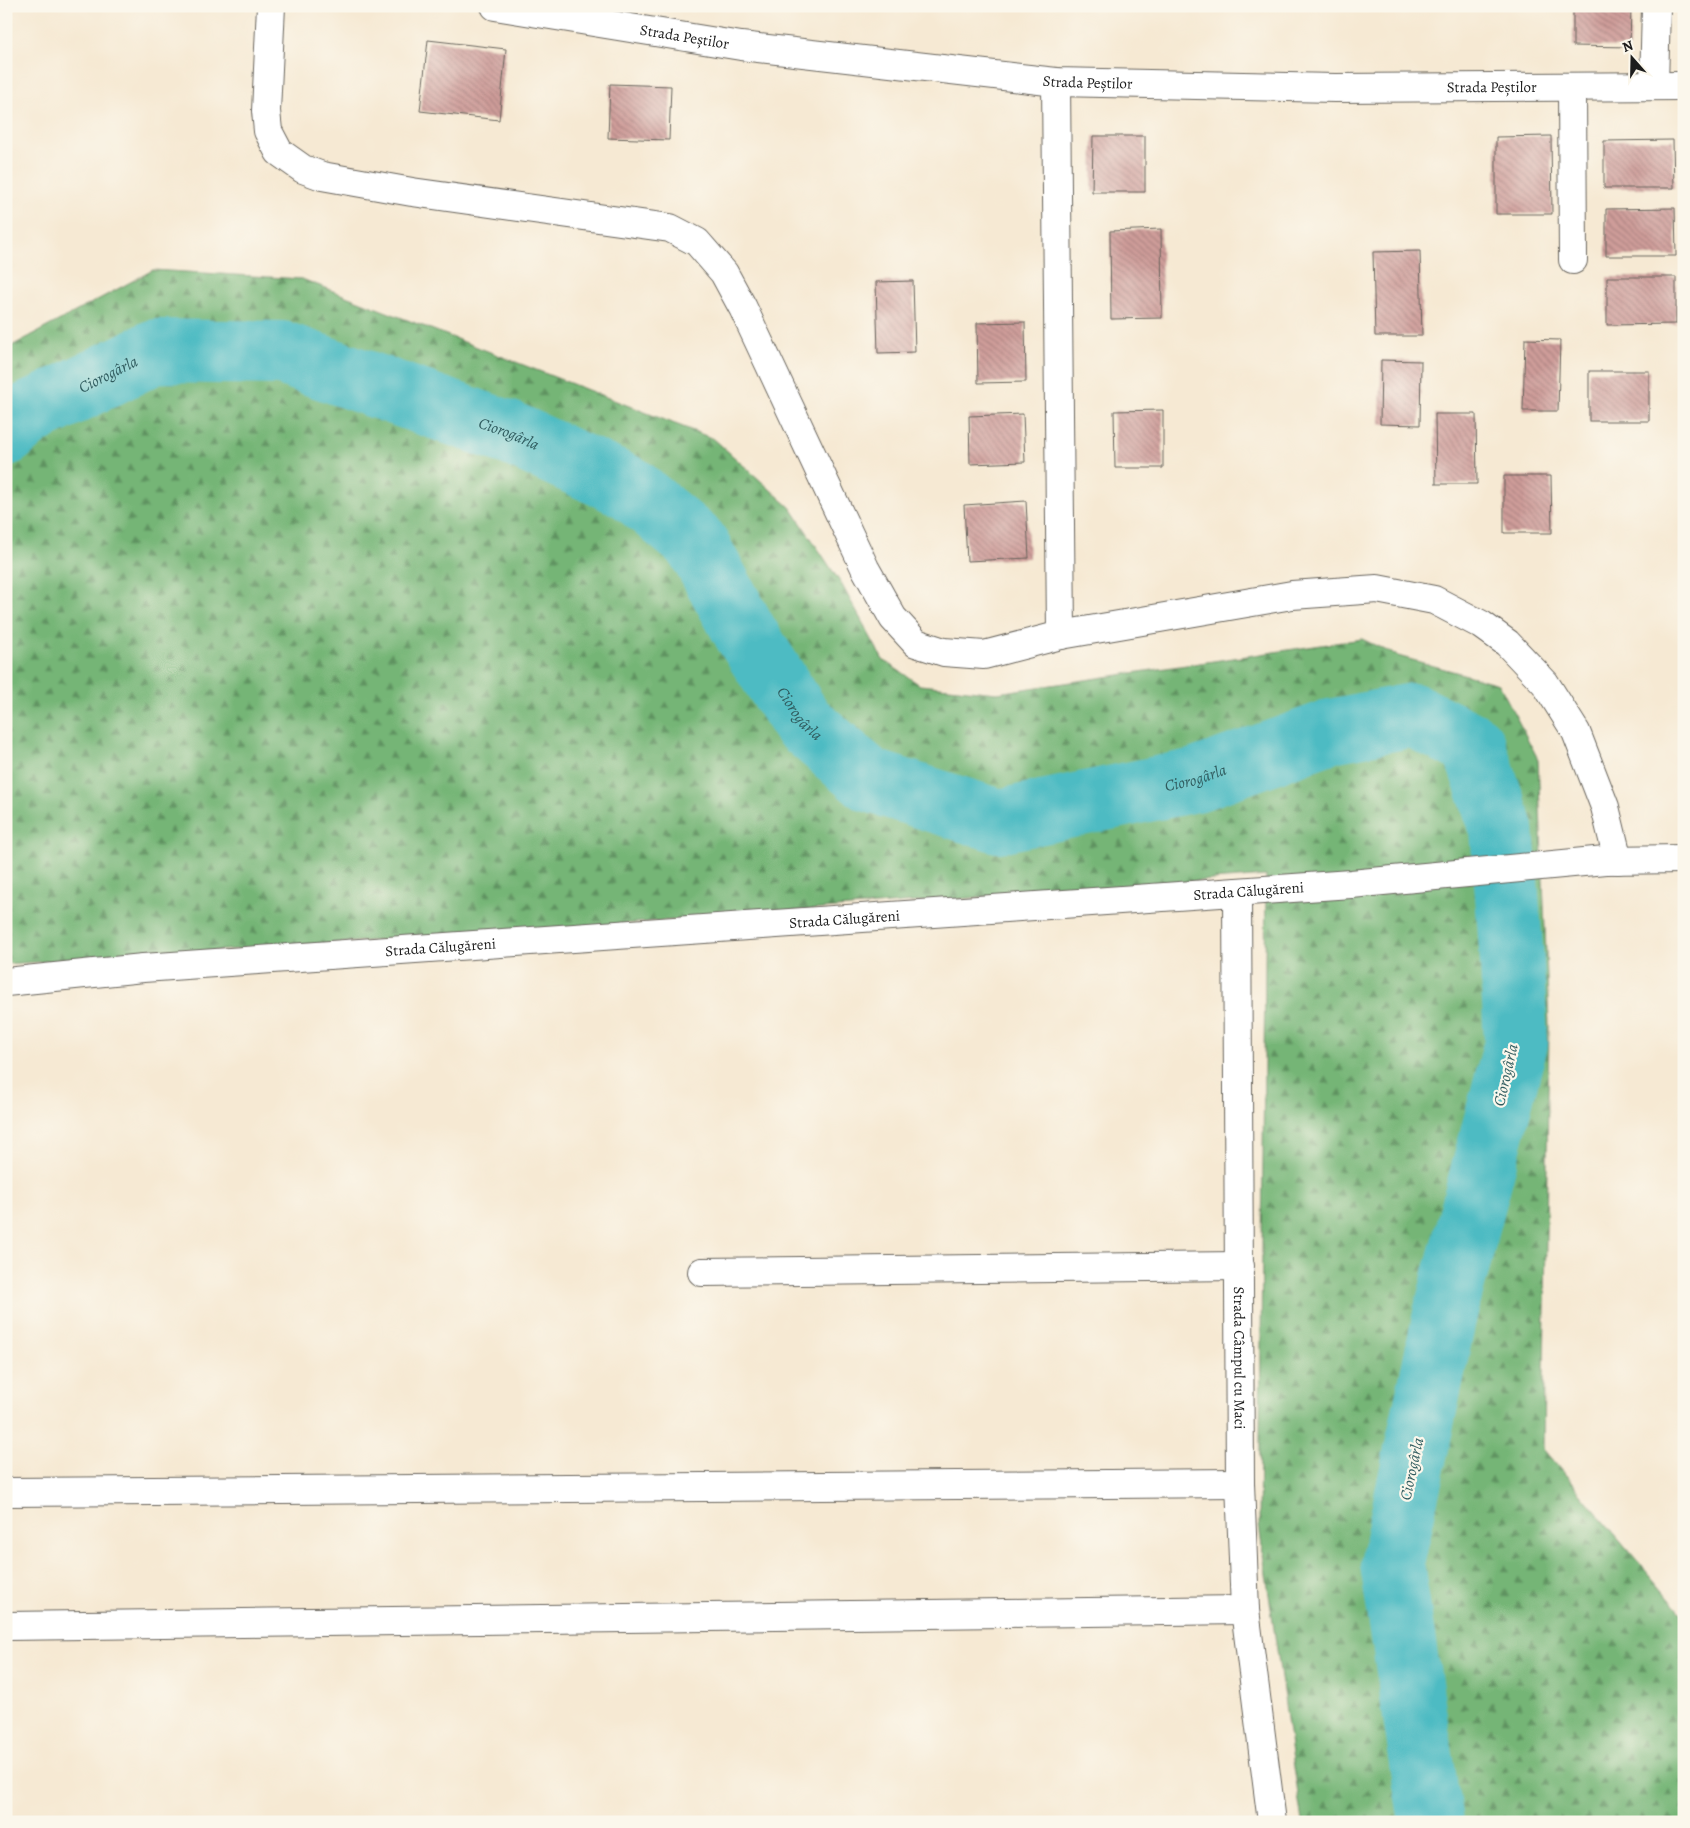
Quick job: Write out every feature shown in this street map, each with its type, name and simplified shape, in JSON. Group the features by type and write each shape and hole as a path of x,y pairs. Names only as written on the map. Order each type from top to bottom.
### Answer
{"street":[{"path":"271,6 266,111 268,131 279,152 303,169 322,176 412,192 670,228 697,242 724,273 780,386 865,568 893,618 916,644 944,652 984,655 1061,636 1292,595 1378,589 1434,600 1482,625 1506,643 1545,683 1576,732 1605,806 1612,860"},
{"name":"Strada Peștilor","path":"495,6 741,46 1056,82 1334,88 1684,86"},
{"path":"1654,86 1656,6"},
{"path":"1056,82 1061,636"},
{"path":"1572,87 1573,260"},
{"name":"Strada Călugăreni","path":"6,982 143,968 1351,884 1612,860 1684,859"},
{"name":"Strada Câmpul cu Maci","path":"1237,892 1240,1483 1245,1610 1272,1822"},
{"path":"702,1272 1240,1266"},
{"path":"6,1492 1240,1483"},
{"path":"6,1626 1245,1610"}],"green space":[{"path":"153,270 302,279 714,439 791,508 842,585 883,660 920,685 997,693 1362,639 1398,656 1499,684 1538,759 1549,1025 1543,1449 1684,1616 1684,1822 1302,1822 1259,1526 1266,876 541,930 6,964 6,349"}],"building":[{"path":"1573,6 1631,6 1630,47 1573,46"},
{"path":"428,40 506,49 499,120 420,111"},
{"path":"610,84 671,86 669,140 608,138"},
{"path":"1093,136 1145,136 1145,192 1092,192"},
{"path":"1551,136 1552,214 1496,214 1496,137"},
{"path":"1673,140 1674,188 1604,188 1604,141"},
{"path":"1675,208 1676,256 1606,256 1606,209"},
{"path":"1161,229 1162,318 1111,319 1110,231"},
{"path":"1420,251 1422,336 1375,336 1373,252"},
{"path":"1607,277 1676,277 1676,324 1607,325"},
{"path":"913,281 915,352 878,353 876,282"},
{"path":"1025,322 1026,382 978,383 977,323"},
{"path":"1525,339 1560,340 1558,411 1523,411"},
{"path":"1381,360 1421,361 1420,425 1380,424"},
{"path":"1589,371 1649,371 1649,421 1589,421"},
{"path":"1163,410 1163,468 1115,468 1114,411"},
{"path":"1023,414 1025,462 970,464 969,416"},
{"path":"1435,414 1476,414 1477,484 1436,484"},
{"path":"1504,476 1551,476 1552,533 1504,533"},
{"path":"1026,501 1029,558 967,561 964,505"}],"waterway":[{"name":"Ciorogârla","path":"6,434 29,414 156,351 282,353 512,434 630,488 696,543 746,634 802,722 869,780 999,821 1196,780 1331,731 1413,715 1473,745 1502,829 1516,1043 1446,1310 1392,1564 1431,1822"}]}
